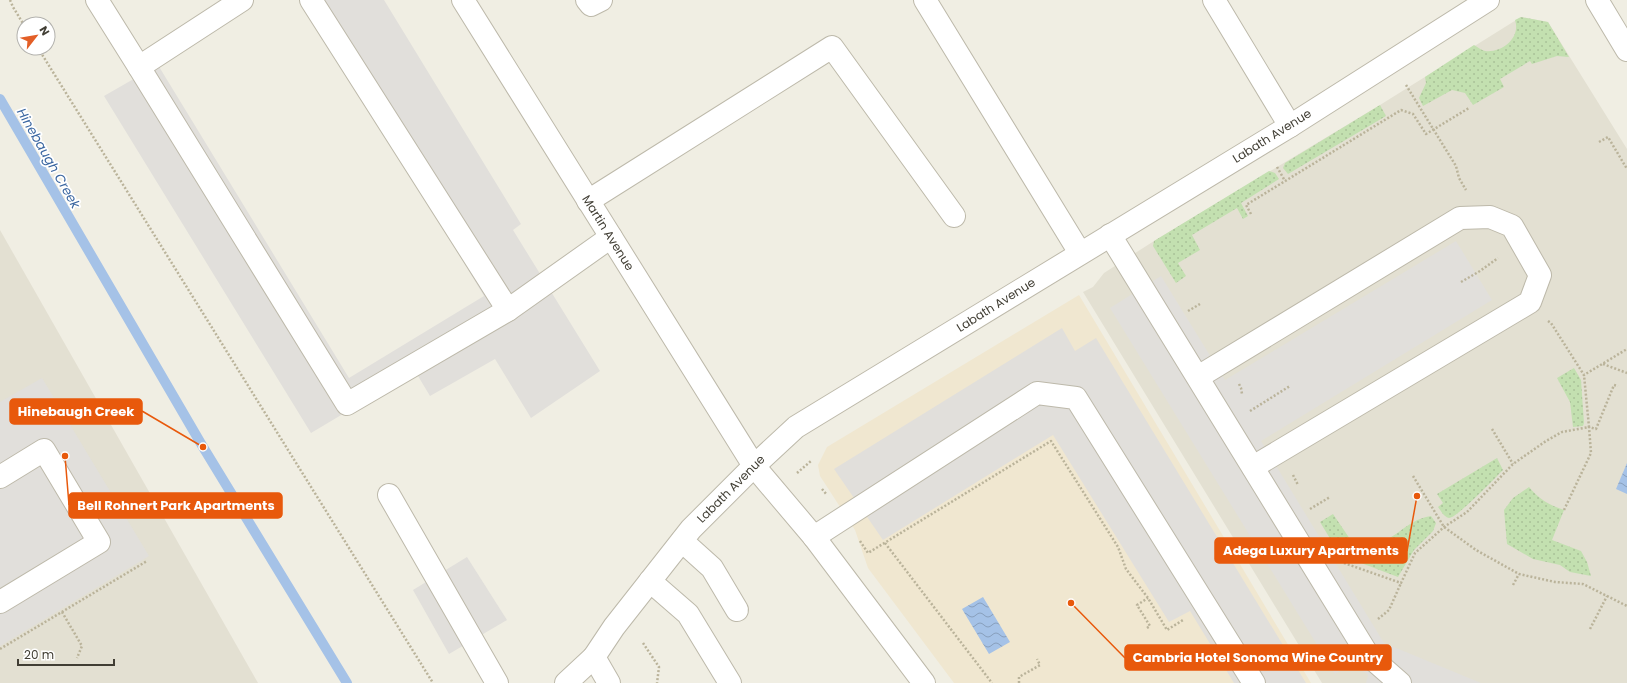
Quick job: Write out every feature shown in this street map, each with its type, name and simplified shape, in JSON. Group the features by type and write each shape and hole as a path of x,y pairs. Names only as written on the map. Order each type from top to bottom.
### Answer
{"street":[{"path":"97,0 347,404 508,310 611,237"},
{"path":"138,67 242,0"},
{"path":"311,0 508,310"},
{"path":"587,0 591,5 601,0"},
{"path":"925,0 1080,253"},
{"path":"1214,0 1290,126"},
{"name":"Labath Avenue","path":"566,683 594,657 614,627 691,529 754,466 796,427 1290,126 1488,0"},
{"path":"1597,0 1627,50"},
{"name":"Martin Avenue","path":"465,1 754,466 814,537 924,683"},
{"path":"588,201 832,47 954,216"},
{"path":"1198,377 1460,218 1490,217 1512,226 1540,275 1530,302 1253,467"},
{"path":"1110,235 1368,655 1400,683"},
{"path":"814,537 1036,393 1076,398 1254,683"},
{"path":"0,477 44,450 99,542 0,602"},
{"path":"389,495 497,683"},
{"path":"682,541 712,568 737,610"},
{"path":"650,581 688,614 730,683"},
{"path":"594,657 609,683"}],"path":[{"path":"10,0 18,16"},
{"path":"43,56 433,683"},
{"path":"1251,214 1246,205 1401,110 1413,114 1426,134 1469,108"},
{"path":"1599,142 1608,137 1627,169"},
{"path":"1275,163 1285,181"},
{"path":"1461,282 1480,272 1501,256"},
{"path":"1188,311 1200,304"},
{"path":"1184,305 1192,317"},
{"path":"1225,361 1241,388 1242,400"},
{"path":"1603,364 1627,373"},
{"path":"1564,510 1568,505 1592,453 1584,375"},
{"path":"1374,622 1389,610 1415,553 1444,527 1467,512 1513,464 1546,441 1562,432 1589,428 1596,429 1614,384 1618,386"},
{"path":"1249,411 1290,386"},
{"path":"1246,406 1253,418"},
{"path":"1492,429 1513,464"},
{"path":"992,683 885,543 1051,442 1118,547 1126,569 1148,598 1167,630 1186,618"},
{"path":"1278,452 1297,480 1298,487"},
{"path":"1413,476 1444,527 1476,550 1519,574 1555,582 1583,584 1627,606"},
{"path":"1305,505 1308,510 1330,497"},
{"path":"0,649 147,561"},
{"path":"1339,561 1401,583"},
{"path":"1513,585 1519,574"},
{"path":"1590,629 1608,596"},
{"path":"1147,628 1150,626 1137,605 1148,598"},
{"path":"62,612 82,646 77,658"},
{"path":"643,643 659,667 657,683"},
{"path":"1019,683 1019,677 1040,665 1037,659"}],"shaded area":[{"path":"305,0 384,0 521,224 513,230 600,371 531,418 495,359 430,396 415,371 311,433 104,96 158,65 349,378 484,296"},
{"path":"1521,17 1548,22 1627,149 1627,683 1322,683 1083,292 1093,287 1104,273 1154,241 1380,105"},
{"path":"0,230 258,683 0,683"},
{"path":"1456,241 1492,300 1261,441 1384,643 1481,683 1366,683 1368,675 1352,663 1335,674 1110,308 1161,276 1225,380"},
{"path":"1079,295 1311,683 954,683 868,568 855,530 820,476 818,465 827,447"},
{"path":"1062,328 1075,351 1096,338 1306,683 1234,683 1190,611 1169,622 1053,435 883,540 834,469"},
{"path":"42,378 149,556 0,646 0,402"},
{"path":"467,557 507,620 449,654 413,590"}],"green space":[{"path":"1521,17 1548,22 1569,57 1557,56 1532,64 1530,61 1500,79 1504,87 1473,105 1465,93 1452,90 1423,106 1419,98 1426,83 1425,77 1474,45 1485,51 1492,51 1504,47 1513,38 1516,26 1515,20"},
{"path":"1380,105 1386,116 1288,174 1283,168 1285,163"},
{"path":"1269,171 1275,173 1279,179 1241,203 1248,216 1243,219 1237,208 1192,235 1200,250 1178,263 1186,276 1176,283 1153,246 1154,241"},
{"path":"1574,368 1581,380 1584,423 1583,426 1573,427 1570,402 1557,378"},
{"path":"1497,458 1503,470 1460,512 1449,518 1444,515 1438,507 1443,503 1437,494"},
{"path":"1529,487 1545,501 1564,510 1552,540 1581,551 1587,562 1591,576 1570,572 1560,565 1533,559 1507,544 1504,510 1513,498"},
{"path":"1333,514 1352,542 1360,547 1372,546 1382,542 1421,518 1431,516 1436,523 1433,531 1414,550 1398,577 1340,555 1320,522"}],"water":[{"path":"1627,463 1627,494 1616,489"},
{"path":"983,597 1010,642 989,654 962,609"}],"waterway":[{"name":"Hinebaugh Creek","path":"0,99 203,447 347,683"}],"place":[{"name":"Hinebaugh Creek","path":"203,447"},
{"name":"Bell Rohnert Park Apartments","path":"65,456"},
{"name":"Adega Luxury Apartments","path":"1417,496"},
{"name":"Cambria Hotel Sonoma Wine Country","path":"1071,603"}]}
